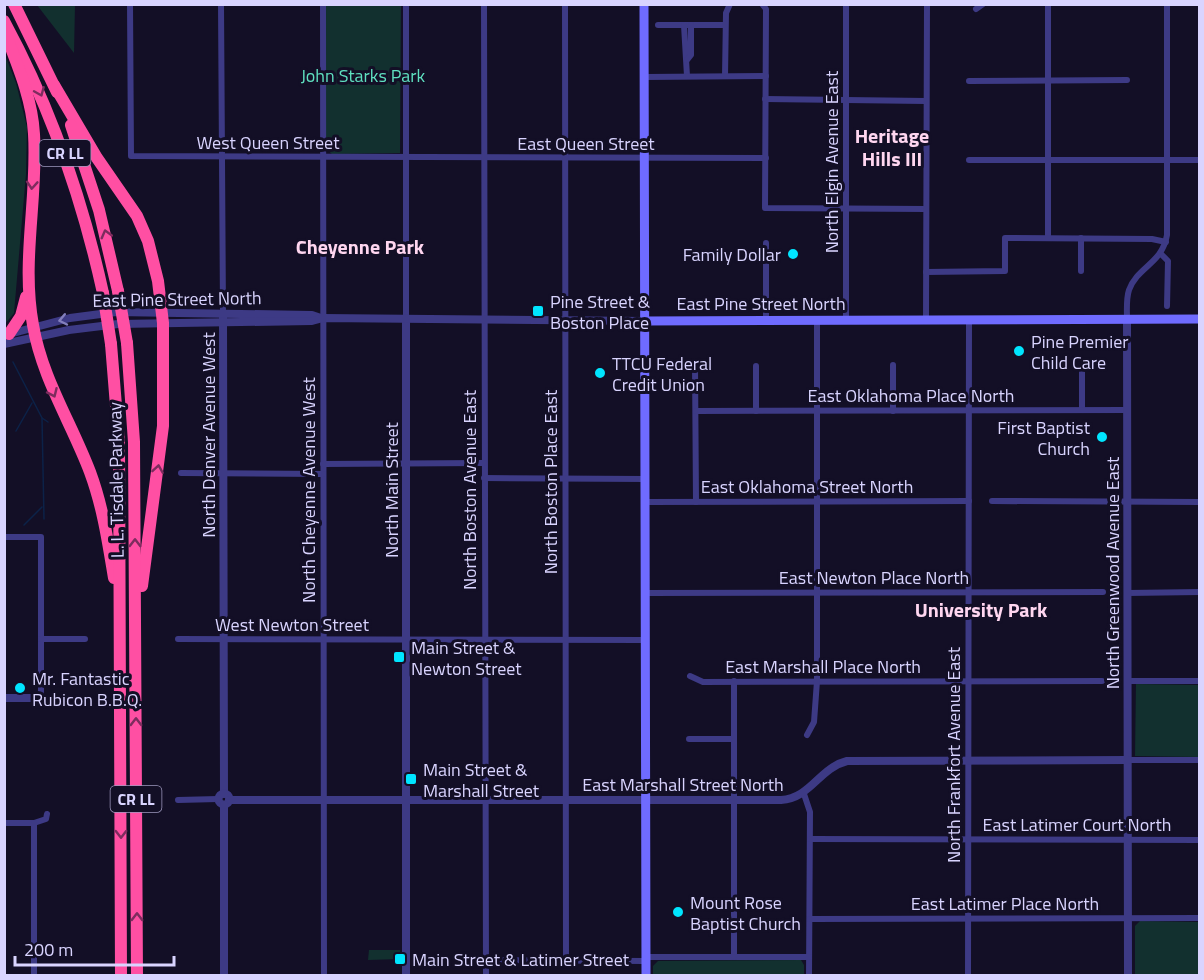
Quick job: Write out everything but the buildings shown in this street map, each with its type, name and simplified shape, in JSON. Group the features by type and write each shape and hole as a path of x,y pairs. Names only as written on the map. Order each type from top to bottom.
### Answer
{"highway":[{"name":"L. L. Tisdale Parkway","path":"14,4 54,85 87,168 118,291 127,343 134,430 137,975"},
{"name":"L. L. Tisdale Parkway","path":"4,21 35,81 62,144 85,217 103,293 111,344 118,434 121,975"},
{"path":"4,30 25,84 34,132 28,284 23,311 6,338"},
{"path":"54,85 97,158 143,228 152,253 163,318 161,449 136,622"},
{"path":"28,284 34,332 49,382 96,490 106,526 120,615"}],"main road":[{"path":"644,4 646,975"},
{"name":"East Pine Street North","path":"644,321 1200,319"}],"street":[{"name":"West Queen Street","path":"130,4 131,156 406,158"},
{"name":"North Denver Avenue West","path":"221,4 224,975"},
{"name":"North Cheyenne Avenue West","path":"323,4 324,975"},
{"name":"North Main Street","path":"406,4 406,975"},
{"name":"North Boston Avenue East","path":"484,4 486,975"},
{"name":"North Boston Place East","path":"565,4 566,960"},
{"name":"North Elgin Avenue East","path":"846,4 846,319"},
{"path":"926,319 927,4"},
{"path":"976,9 983,4"},
{"path":"1048,4 1048,238"},
{"name":"North Greenwood Avenue East","path":"1128,975 1127,298 1132,283 1159,256 1166,242 1167,4"},
{"path":"726,76 725,26 728,7"},
{"path":"764,7 765,208 926,209"},
{"path":"658,25 725,26"},
{"path":"687,25 691,55 687,60 687,76"},
{"path":"645,76 766,76"},
{"path":"969,81 1127,80"},
{"path":"765,99 926,101"},
{"name":"East Queen Street","path":"406,158 766,158"},
{"path":"969,160 1200,160"},
{"path":"926,272 1005,272 1005,238 1152,239 1166,242"},
{"path":"1081,238 1081,272"},
{"path":"766,243 766,319"},
{"path":"1159,256 1168,261 1167,306"},
{"name":"East Pine Street North","path":"6,338 107,313 163,318 223,317 312,321 322,318 484,318 644,321"},
{"path":"807,735 814,722 817,681 817,319"},
{"name":"North Frankfort Avenue East","path":"968,975 969,319"},
{"path":"695,365 696,502"},
{"path":"893,365 894,411"},
{"path":"756,366 756,411"},
{"path":"1082,367 1082,410"},
{"name":"East Oklahoma Place North","path":"696,411 1127,410"},
{"path":"323,464 484,463"},
{"path":"181,473 323,474"},
{"path":"484,478 645,479"},
{"name":"East Oklahoma Street North","path":"646,502 969,501"},
{"path":"992,501 1200,502"},
{"path":"4,537 41,537 41,692 34,698 4,698"},
{"name":"East Newton Place North","path":"646,593 1103,592"},
{"path":"1128,593 1200,592"},
{"path":"41,639 85,639"},
{"name":"West Newton Street","path":"178,639 646,640"},
{"name":"East Marshall Place North","path":"690,676 704,681 1102,681"},
{"path":"734,681 734,957"},
{"path":"1128,681 1200,681"},
{"path":"689,739 734,739"},
{"name":"East Marshall Street North","path":"224,799 786,800 804,794 827,770 847,761 1200,760"},
{"path":"804,794 810,812 809,975"},
{"path":"178,800 224,799"},
{"path":"4,823 34,823 43,821 47,814"},
{"path":"34,823 34,975"},
{"name":"East Latimer Court North","path":"810,839 1200,840"},
{"name":"East Latimer Place North","path":"810,919 1200,918"},
{"path":"486,960 809,957"}],"green space":[{"path":"37,5 75,5 74,53"},
{"name":"John Starks Park","path":"326,5 401,5 400,153 332,154 326,149"},
{"path":"5,55 16,83 27,127 26,174 14,313 5,324"},
{"path":"1136,684 1199,685 1199,757 1135,756"},
{"path":"1140,921 1199,922 1199,975 1135,975 1135,926"},
{"path":"369,950 400,950 400,959 368,960"},
{"path":"801,960 804,965 804,975 653,975 653,966 658,961"}],"waterway":[{"path":"13,362 42,418 44,519"},
{"path":"16,431 32,403"},
{"path":"42,418 48,422"},
{"path":"24,525 42,507"}],"place":[{"name":"Family Dollar","path":"793,254"},
{"name":"Pine Street & Boston Place","path":"538,311"},
{"name":"Pine Premier Child Care","path":"1019,351"},
{"name":"TTCU Federal Credit Union","path":"600,373"},
{"name":"First Baptist Church","path":"1102,437"},
{"name":"Main Street & Newton Street","path":"399,657"},
{"name":"Mr. Fantastic Rubicon B.B.Q.","path":"20,688"},
{"name":"Main Street & Marshall Street","path":"411,779"},
{"name":"Mount Rose Baptist Church","path":"678,912"},
{"name":"Main Street & Latimer Street","path":"400,959"}],"district":[{"name":"Heritage Hills III","path":"892,146"},
{"name":"Cheyenne Park","path":"360,246"},
{"name":"University Park","path":"981,609"}]}
